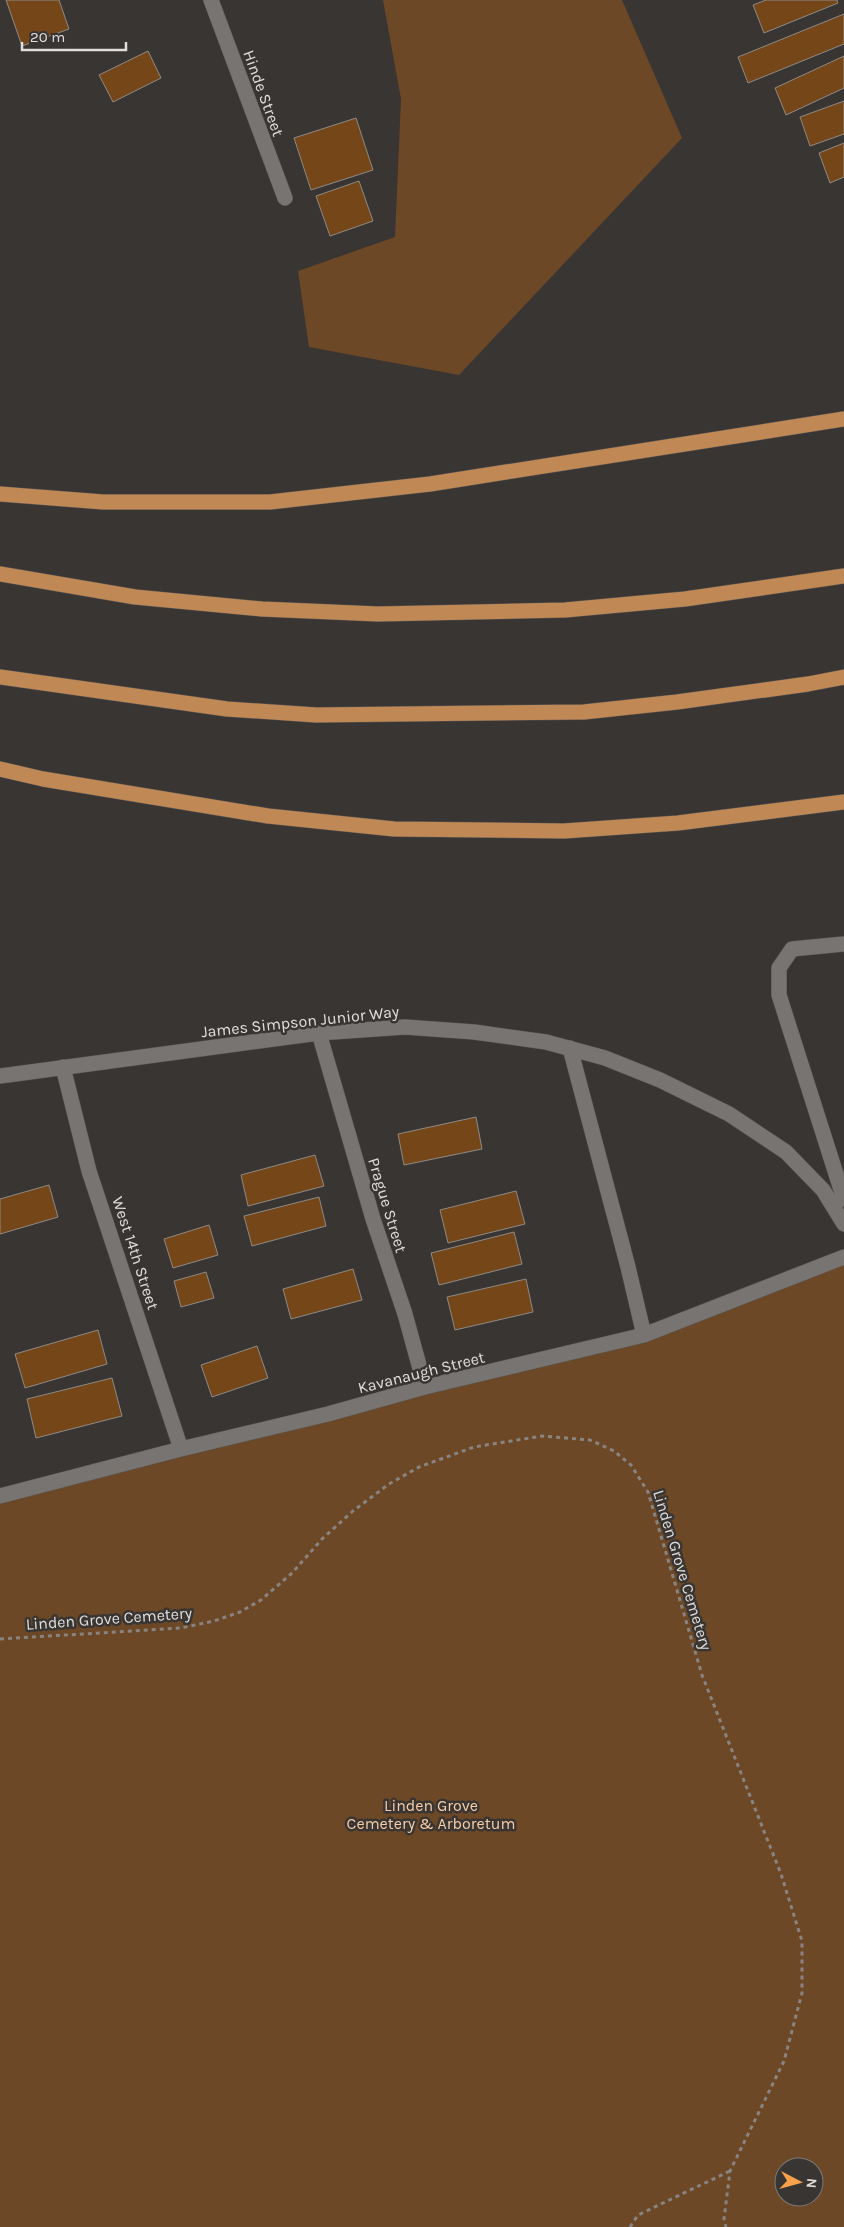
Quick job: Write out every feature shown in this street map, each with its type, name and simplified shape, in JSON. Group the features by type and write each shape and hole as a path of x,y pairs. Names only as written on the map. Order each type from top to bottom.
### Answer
{"highway":[{"path":"0,494 103,502 270,502 430,484 844,419"},
{"path":"0,574 135,597 262,609 378,614 565,610 685,599 844,576"},
{"path":"0,677 227,709 325,715 584,712 686,701 844,677"},
{"path":"0,769 44,779 268,816 394,829 564,831 678,823 844,802"}],"street":[{"name":"Hinde Street","path":"211,0 284,198"},
{"path":"844,944 792,949 779,968 779,994 844,1199"},
{"name":"James Simpson Junior Way","path":"0,1076 319,1033 405,1027 474,1032 546,1042 605,1058 660,1080 729,1114 786,1152 823,1190 844,1224"},
{"name":"Prague Street","path":"319,1033 373,1219 405,1314 426,1387"},
{"path":"570,1048 644,1335"},
{"name":"West 14th Street","path":"62,1067 90,1170 181,1448"},
{"name":"Kavanaugh Street","path":"0,1496 181,1448 328,1414 426,1387 644,1335 844,1258"}],"path":[{"name":"Linden Grove Cemetery","path":"0,1639 181,1628 214,1621 240,1612 261,1600 292,1573 322,1538 353,1511 389,1484 419,1467 474,1447 542,1436 590,1440 614,1451 631,1465 648,1492 702,1675 781,1874 802,1941 802,1993 784,2061 730,2171 724,2218 726,2227"},
{"path":"630,2227 638,2215 730,2171"}],"green space":[{"path":"383,0 622,0 682,138 459,375 309,347 298,271 395,237 401,99"},
{"name":"Linden Grove Cemetery & Arboretum","path":"844,1257 844,2227 0,2227 0,1496 644,1335"}],"building":[{"path":"6,0 59,0 69,29 22,46"},
{"path":"766,0 837,0 838,3 764,33 753,5"},
{"path":"844,14 844,44 748,83 738,57"},
{"path":"148,51 161,78 113,102 99,75"},
{"path":"844,56 844,88 786,115 775,88"},
{"path":"844,101 844,134 810,146 800,117"},
{"path":"356,118 373,170 311,190 294,138"},
{"path":"844,143 844,177 830,183 819,153"},
{"path":"359,181 373,221 330,236 316,196"},
{"path":"476,1117 482,1149 404,1165 398,1134"},
{"path":"315,1155 324,1186 248,1206 241,1175"},
{"path":"49,1185 58,1217 0,1234 0,1199"},
{"path":"516,1191 525,1224 448,1243 440,1210"},
{"path":"319,1197 326,1226 252,1246 244,1216"},
{"path":"209,1225 218,1255 173,1268 164,1239"},
{"path":"514,1232 522,1264 439,1285 431,1253"},
{"path":"353,1269 362,1300 291,1319 283,1289"},
{"path":"206,1272 214,1298 181,1307 174,1281"},
{"path":"526,1279 533,1312 455,1330 447,1297"},
{"path":"98,1330 107,1364 25,1388 15,1354"},
{"path":"257,1346 268,1378 212,1397 201,1365"},
{"path":"112,1378 122,1416 36,1438 27,1399"}]}
